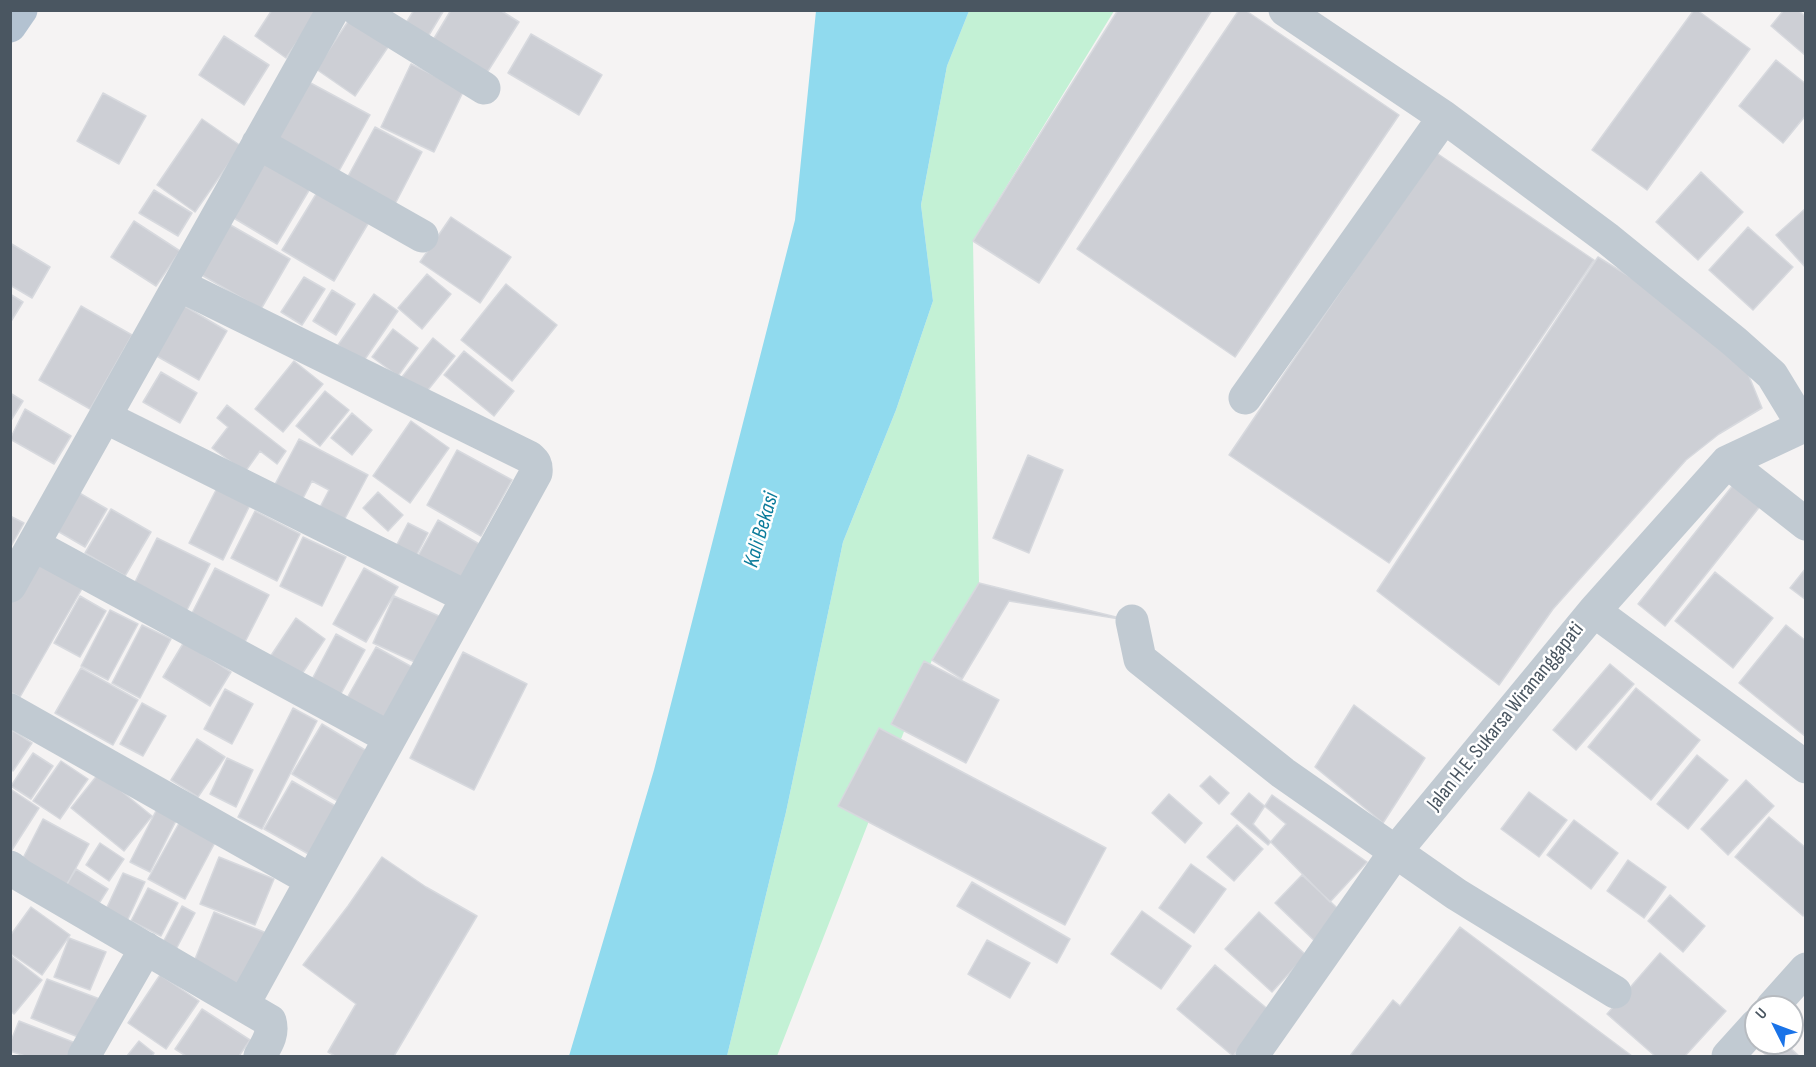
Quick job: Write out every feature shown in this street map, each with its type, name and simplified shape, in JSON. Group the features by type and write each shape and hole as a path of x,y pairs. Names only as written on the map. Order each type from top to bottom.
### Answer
{"main road":[{"path":"10,26 21,10"}],"street":[{"path":"10,586 333,10"},
{"path":"358,10 484,88"},
{"path":"1285,10 1444,117 1608,239 1736,342 1772,375 1804,425"},
{"path":"1245,398 1444,117"},
{"path":"258,143 422,236"},
{"path":"179,285 532,460 535,463 536,473 243,1005"},
{"path":"105,417 467,597"},
{"name":"Jalan H.E. Sukarsa Wirananggapati","path":"1252,1056 1396,851 1594,611 1727,462 1804,425"},
{"path":"1727,462 1806,524"},
{"path":"34,544 390,738"},
{"path":"1594,611 1806,767"},
{"path":"1132,621 1140,659 1283,772 1456,894 1615,992"},
{"path":"10,710 311,880"},
{"path":"14,878 146,948 270,1021 272,1028 270,1038 260,1056"},
{"path":"84,1056 146,948"},
{"path":"1783,995 1806,969"},
{"path":"1728,1056 1744,1038"}],"green space":[{"path":"969,11 1114,11 973,241 979,583 932,660 777,1056 727,1056 786,812 843,542 896,410 933,301 921,205 947,66"}],"water":[{"name":"Kali Bekasi","path":"816,11 969,11 947,66 921,205 933,301 896,410 843,542 786,812 727,1056 569,1056 654,770 795,220"}],"building":[{"path":"272,10 313,10 317,13 286,58 255,36"},
{"path":"414,10 444,10 426,40 404,26"},
{"path":"451,10 500,10 519,22 483,79 430,45"},
{"path":"1118,10 1212,10 1039,283 973,241"},
{"path":"1239,10 1245,10 1399,115 1235,357 1077,249"},
{"path":"1694,10 1750,49 1647,190 1592,150"},
{"path":"1784,10 1798,10 1806,17 1806,56 1771,26"},
{"path":"349,20 388,47 355,96 316,69"},
{"path":"531,34 602,75 579,115 508,73"},
{"path":"224,36 269,65 244,105 199,75"},
{"path":"1776,60 1806,84 1806,115 1783,143 1739,106"},
{"path":"411,64 464,90 434,152 381,127"},
{"path":"305,80 370,115 339,171 274,135"},
{"path":"103,93 146,116 119,164 77,141"},
{"path":"202,119 241,146 195,212 157,185"},
{"path":"375,127 422,152 394,206 346,180"},
{"path":"1435,152 1594,260 1389,563 1229,455"},
{"path":"267,160 311,187 277,244 232,217"},
{"path":"1701,172 1743,212 1698,260 1656,222"},
{"path":"321,186 372,217 334,281 282,250"},
{"path":"154,190 192,213 178,236 139,213"},
{"path":"1806,208 1806,268 1776,235"},
{"path":"451,217 511,257 480,303 420,262"},
{"path":"134,221 180,251 156,286 111,257"},
{"path":"227,223 290,259 261,309 198,273"},
{"path":"1748,227 1793,267 1753,310 1709,270"},
{"path":"10,243 50,267 32,298 10,285"},
{"path":"1598,257 1735,342 1762,408 1719,434 1686,460 1553,609 1499,685 1377,591"},
{"path":"427,274 451,294 422,329 398,308"},
{"path":"304,277 325,289 302,325 281,312"},
{"path":"506,284 557,325 512,381 461,340"},
{"path":"332,290 355,304 336,335 313,321"},
{"path":"10,294 23,302 10,323"},
{"path":"374,294 398,311 363,362 338,345"},
{"path":"181,304 227,331 199,380 153,354"},
{"path":"81,306 132,335 90,409 39,380"},
{"path":"393,329 418,348 398,376 372,357"},
{"path":"433,338 455,356 420,400 398,382"},
{"path":"464,351 514,391 494,416 444,375"},
{"path":"294,361 323,384 283,432 255,409"},
{"path":"161,372 197,393 180,423 143,402"},
{"path":"325,391 349,410 320,446 296,426"},
{"path":"10,393 23,401 10,422"},
{"path":"227,405 286,451 277,464 260,451 245,472 212,448 228,427 217,418"},
{"path":"25,409 71,436 54,464 10,439"},
{"path":"352,413 372,430 352,455 331,438"},
{"path":"411,421 449,448 410,503 373,476"},
{"path":"299,439 368,475 342,524 317,513 329,490 312,481 300,504 272,490"},
{"path":"457,450 512,480 481,536 427,505"},
{"path":"1028,455 1063,470 1029,553 993,538"},
{"path":"1734,484 1761,505 1665,626 1638,604"},
{"path":"217,488 250,505 223,560 189,543"},
{"path":"76,491 107,509 85,547 54,529"},
{"path":"378,492 403,515 388,531 363,508"},
{"path":"111,509 151,532 125,576 85,553"},
{"path":"255,511 300,534 277,581 231,558"},
{"path":"10,516 24,523 10,548"},
{"path":"438,520 486,548 461,592 413,565"},
{"path":"408,523 428,533 411,566 391,556"},
{"path":"303,537 346,557 322,606 280,586"},
{"path":"157,538 210,564 185,614 132,588"},
{"path":"38,553 87,580 20,697 10,692 10,600"},
{"path":"215,568 269,595 244,644 190,617"},
{"path":"364,568 398,587 366,642 333,624"},
{"path":"1806,568 1806,600 1790,588"},
{"path":"1715,572 1773,618 1733,668 1675,621"},
{"path":"979,583 1132,621 1009,601 962,679 932,660"},
{"path":"80,596 106,611 80,657 54,643"},
{"path":"394,596 441,617 419,664 373,643"},
{"path":"110,610 138,624 108,680 81,666"},
{"path":"296,618 325,639 300,677 270,657"},
{"path":"142,625 171,639 140,698 112,683"},
{"path":"1786,625 1806,641 1806,737 1739,683"},
{"path":"336,634 365,650 337,701 309,685"},
{"path":"184,642 231,672 210,706 163,677"},
{"path":"376,647 412,667 379,726 343,705"},
{"path":"463,652 527,684 474,790 410,758"},
{"path":"924,661 999,700 966,763 891,724"},
{"path":"1610,664 1634,684 1576,750 1553,730"},
{"path":"81,668 138,700 113,745 55,713"},
{"path":"1636,688 1700,740 1651,800 1588,747"},
{"path":"225,689 253,704 232,744 204,729"},
{"path":"142,703 166,716 143,756 120,744"},
{"path":"1354,705 1425,758 1383,823 1315,767"},
{"path":"293,708 317,721 262,829 238,817"},
{"path":"322,724 370,753 341,803 292,774"},
{"path":"879,728 1106,848 1065,925 838,806"},
{"path":"12,730 32,743 13,771 10,769"},
{"path":"197,739 225,757 198,797 171,780"},
{"path":"33,753 53,766 31,799 11,786"},
{"path":"1697,755 1728,780 1688,829 1657,804"},
{"path":"227,758 253,770 236,807 210,794"},
{"path":"61,761 88,779 60,819 33,801"},
{"path":"99,773 152,816 124,851 71,808"},
{"path":"1210,776 1229,793 1219,804 1200,786"},
{"path":"1746,780 1774,806 1728,855 1701,829"},
{"path":"292,781 339,808 312,856 264,829"},
{"path":"12,790 39,808 10,853 10,793"},
{"path":"1529,792 1567,820 1539,857 1501,829"},
{"path":"1249,793 1286,824 1268,845 1231,814"},
{"path":"1169,794 1202,823 1185,843 1152,813"},
{"path":"1272,795 1367,862 1330,902 1253,824"},
{"path":"160,803 180,813 150,872 130,862"},
{"path":"183,816 219,835 185,899 148,879"},
{"path":"1769,817 1806,848 1806,913 1803,916 1735,857"},
{"path":"43,819 89,844 66,886 21,862"},
{"path":"1574,820 1618,853 1591,889 1547,855"},
{"path":"1237,825 1263,849 1234,881 1207,857"},
{"path":"100,843 124,859 109,881 86,865"},
{"path":"219,857 274,879 255,925 200,904"},
{"path":"382,857 426,887 477,916 394,1056 335,1056 328,1052 356,1004 303,965"},
{"path":"1628,860 1666,887 1644,918 1607,891"},
{"path":"1191,864 1226,889 1194,933 1159,908"},
{"path":"76,869 108,889 93,913 61,894"},
{"path":"123,873 145,882 123,930 101,920"},
{"path":"1302,875 1351,921 1324,950 1275,903"},
{"path":"972,882 1070,939 1057,963 957,906"},
{"path":"148,888 178,903 161,936 131,921"},
{"path":"1670,895 1705,926 1683,952 1648,921"},
{"path":"182,906 195,913 172,957 159,950"},
{"path":"31,907 70,935 42,975 10,953 10,936"},
{"path":"1142,911 1191,946 1161,989 1111,954"},
{"path":"214,912 269,934 246,991 191,969"},
{"path":"1259,912 1306,955 1272,992 1225,949"},
{"path":"1460,927 1632,1056 1350,1056 1393,1000 1400,1006"},
{"path":"69,938 106,952 90,990 54,977"},
{"path":"987,940 1030,963 1010,998 968,974"},
{"path":"1660,953 1726,1011 1685,1056 1655,1056 1607,1014"},
{"path":"10,955 42,980 14,1014 10,1011"},
{"path":"1215,965 1270,1011 1233,1056 1177,1009"},
{"path":"160,975 199,1001 166,1049 128,1023"},
{"path":"47,979 105,1001 88,1041 31,1018"},
{"path":"202,1009 250,1040 239,1056 186,1056 175,1049"},
{"path":"19,1021 78,1044 73,1056 25,1056 10,1051 10,1043"},
{"path":"139,1041 154,1053 152,1056 127,1056"},
{"path":"1766,1055 1799,1056 1767,1056"}]}
